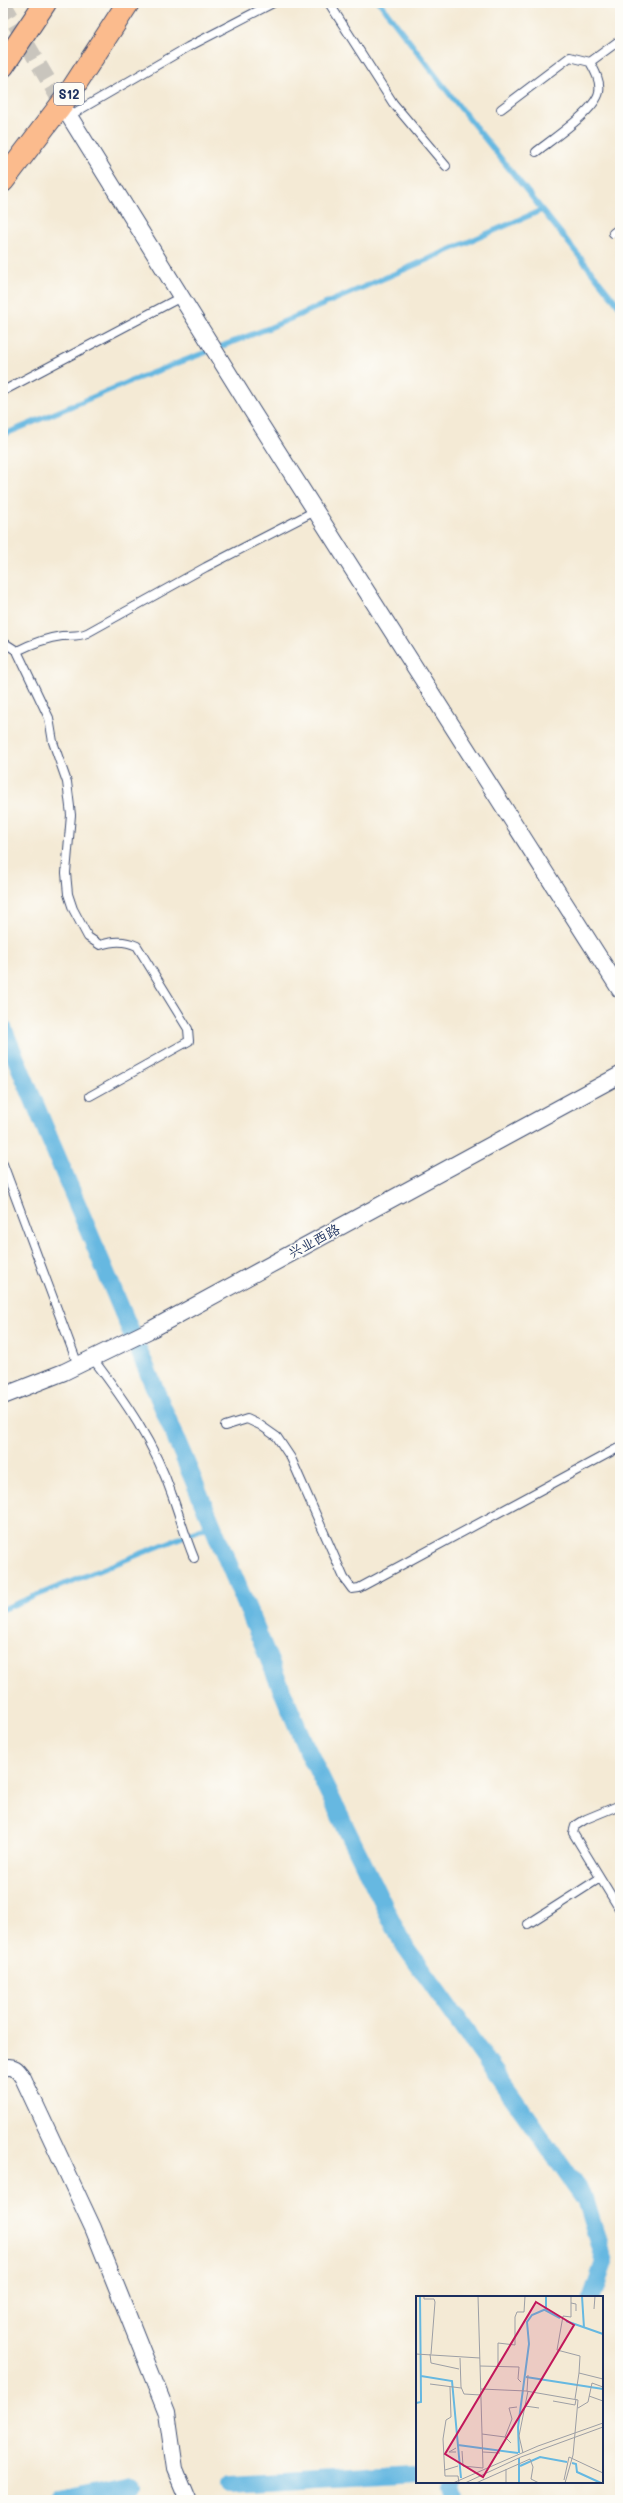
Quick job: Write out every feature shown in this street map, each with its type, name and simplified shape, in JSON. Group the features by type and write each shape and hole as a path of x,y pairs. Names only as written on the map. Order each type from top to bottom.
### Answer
{"highway":[{"path":"3,66 45,3"},
{"name":"S12","path":"3,181 67,97 128,3"}],"street":[{"path":"67,114 315,511 618,984"},
{"name":"兴业西路","path":"3,1396 97,1357 152,1329 620,1075"},
{"path":"3,2068 10,2066 17,2069 23,2078 93,2228 167,2414 175,2469 188,2500"}],"lane":[{"path":"67,114 188,47 273,3"},
{"path":"329,3 393,103 446,166"},
{"path":"590,62 620,40"},
{"path":"501,108 570,57 590,62 597,73 599,92 591,107 536,152"},
{"path":"613,233 620,228"},
{"path":"3,391 181,297"},
{"path":"17,651 33,644 63,636 79,636 87,633 206,567 315,511"},
{"path":"3,642 17,651 49,718 53,742 67,782 71,815 66,874 68,894 73,909 88,937 100,945 112,941 128,941 137,946 188,1029 189,1041 90,1096"},
{"path":"3,1164 78,1365"},
{"path":"97,1357 149,1441 172,1494 179,1522 194,1558"},
{"path":"225,1426 247,1419 260,1425 277,1437 291,1458 344,1578 352,1589 359,1588 620,1448"},
{"path":"620,1805 586,1819 574,1826 573,1833 620,1910"},
{"path":"528,1924 600,1878"}],"waterway":[{"path":"380,3 458,105 620,307"},
{"path":"3,435 131,381 269,328 542,210"},
{"path":"3,1028 305,1745 402,1942 585,2199 604,2262 592,2296"},
{"path":"3,1609 212,1525"},
{"path":"230,2483 416,2472"},
{"path":"455,2483 452,2491 455,2500"},
{"path":"59,2500 132,2485"}],"tunnel":[{"path":"3,3 66,111"}]}
